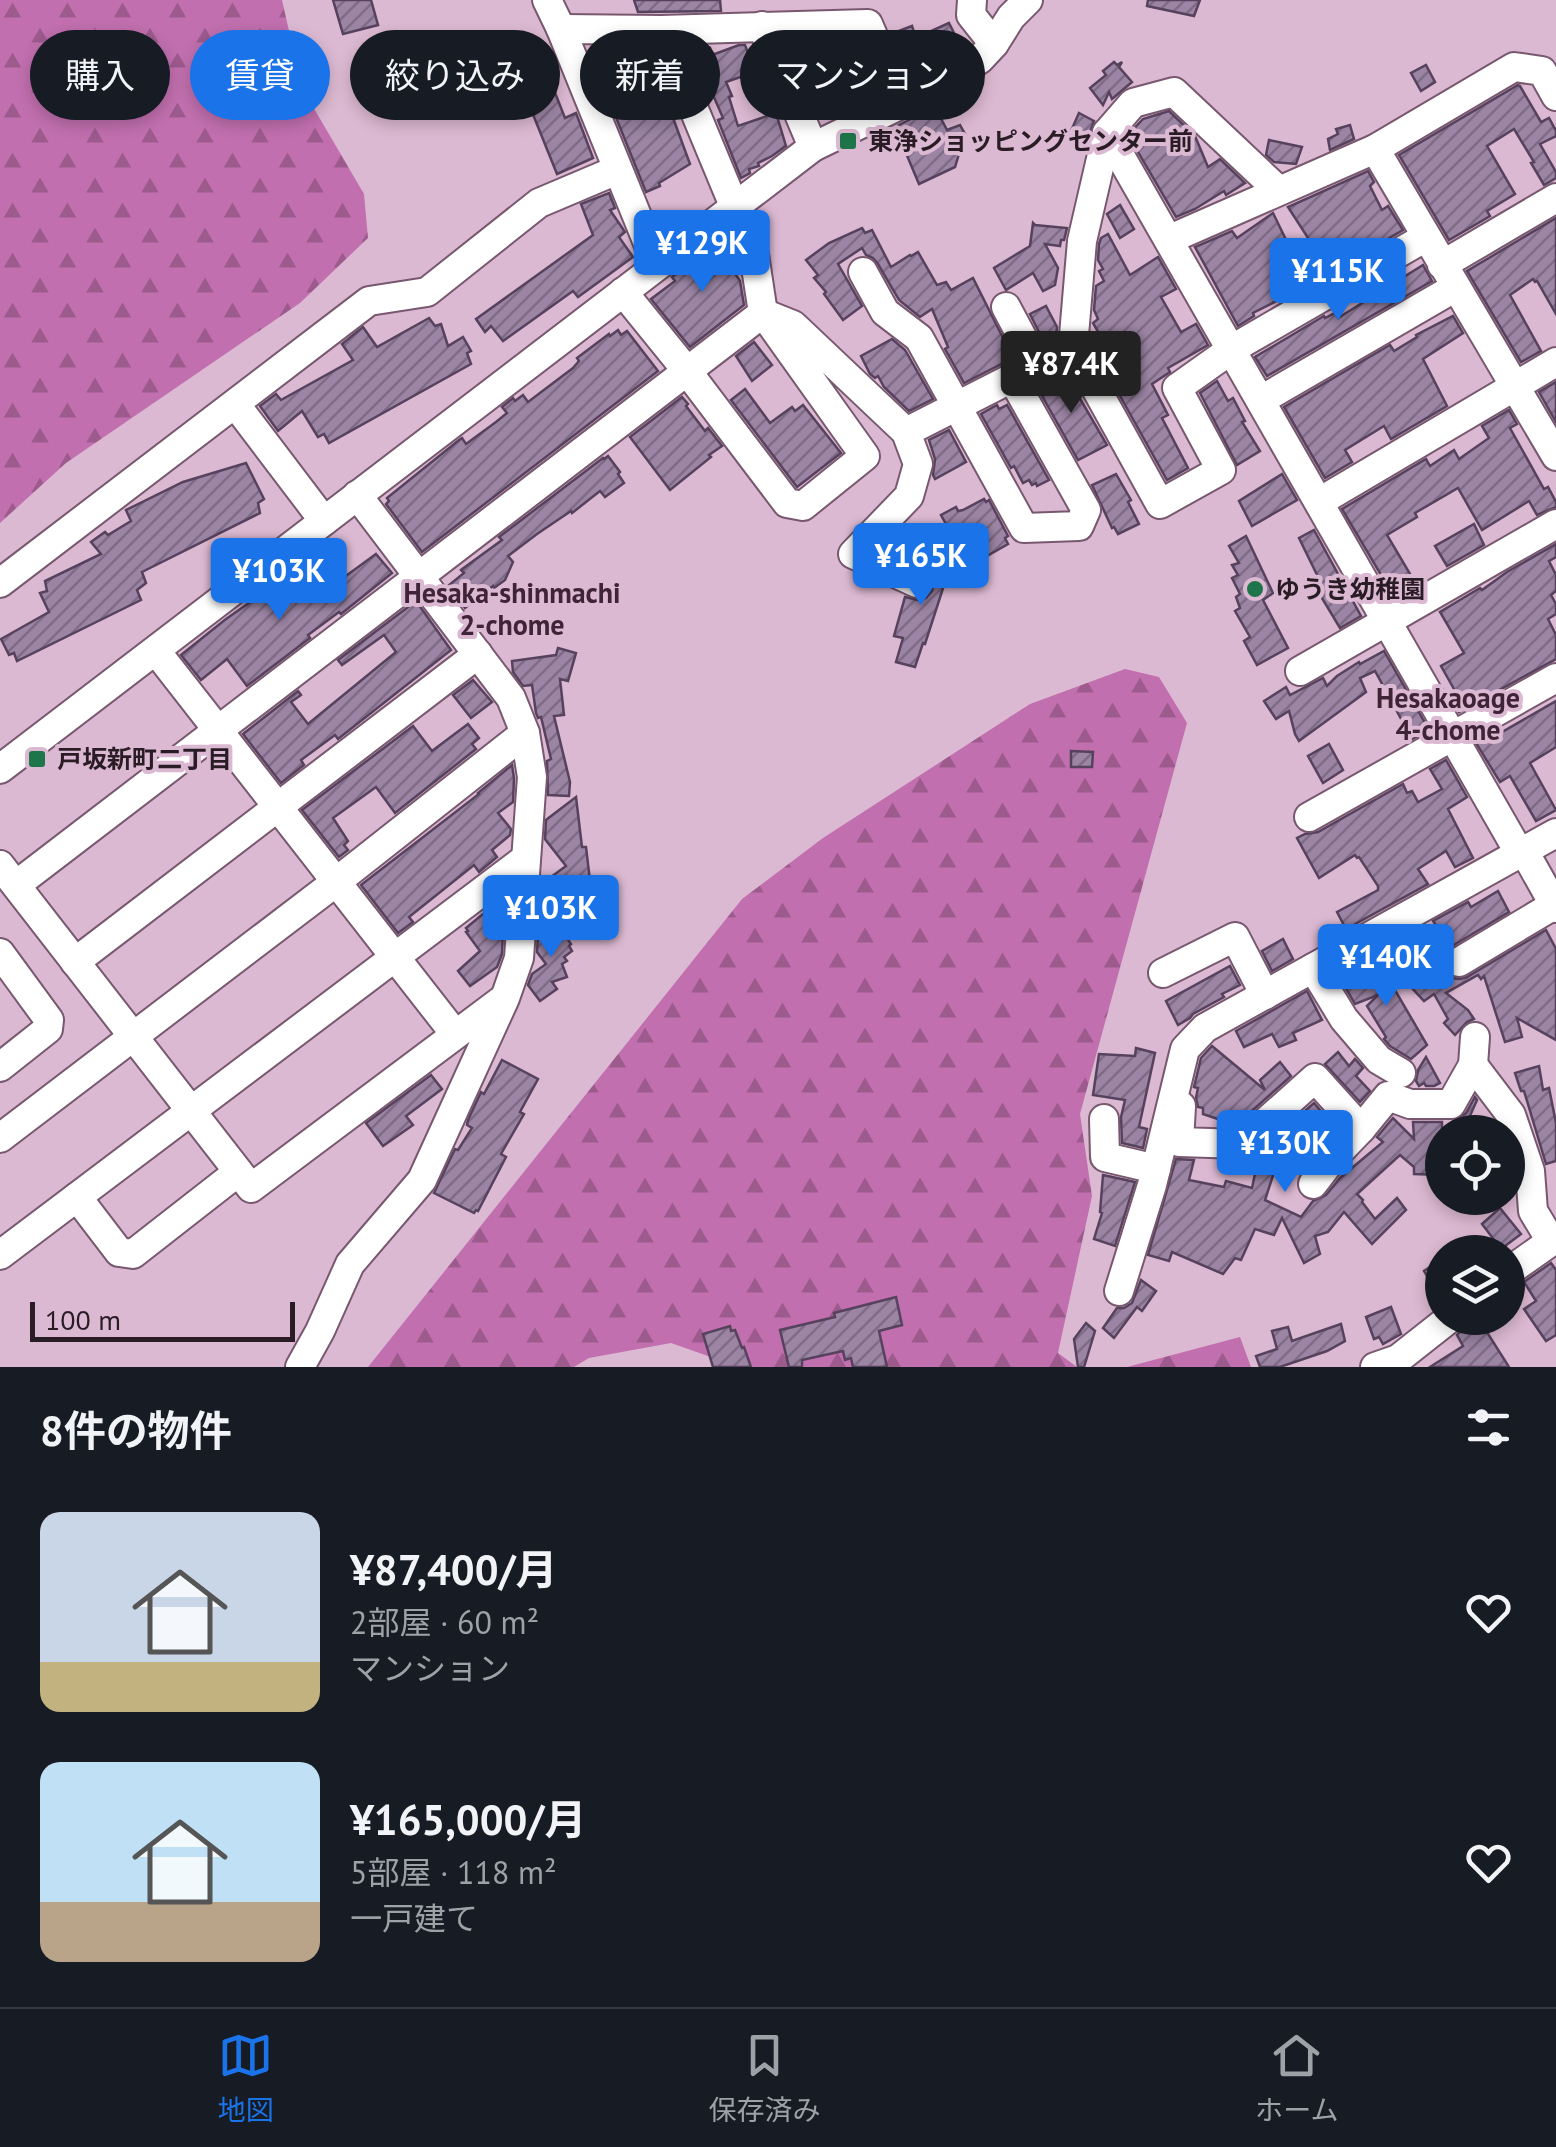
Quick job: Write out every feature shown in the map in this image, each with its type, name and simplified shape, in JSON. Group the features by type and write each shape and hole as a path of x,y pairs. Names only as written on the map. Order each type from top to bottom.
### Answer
{"street":[{"path":"547,0 650,248 661,262"},
{"path":"972,0 971,15 994,44"},
{"path":"985,54 1028,0"},
{"path":"561,29 868,24 871,30"},
{"path":"762,26 813,147"},
{"path":"1170,239 1374,149 1514,67 1542,71 1556,96"},
{"path":"1278,190 1174,92 1133,103 1107,133 1082,241 1073,347 1160,504 1222,470 1177,388 1232,349 1426,237"},
{"path":"623,292 787,503 803,506 865,456 763,313 754,254 699,120"},
{"path":"0,768 813,147 869,120"},
{"path":"1107,133 1555,906 1459,962"},
{"path":"1374,149 1556,456"},
{"path":"0,583 370,301 427,292 539,203 617,170"},
{"path":"1260,400 1449,276 1556,198"},
{"path":"863,272 885,312 919,338 1024,528 1079,526 1086,510 1025,371 1006,306"},
{"path":"505,998 250,1188 8,875 220,729 763,313"},
{"path":"763,313 793,325 906,432 918,464 909,496 853,554 917,583"},
{"path":"906,432 1073,347"},
{"path":"1319,502 1556,362"},
{"path":"236,405 324,521"},
{"path":"300,1367 350,1264 422,1180 505,998 520,958 532,777 526,733 511,698 357,496"},
{"path":"1300,671 1556,524"},
{"path":"156,651 455,1034"},
{"path":"75,962 478,654"},
{"path":"1310,816 1556,678"},
{"path":"0,1138 526,733"},
{"path":"1119,1292 1156,1169 1185,1050 1205,1028 1556,833"},
{"path":"0,1255 525,859"},
{"path":"1163,974 1235,937 1265,994"},
{"path":"0,1066 48,1029 49,1020 1,956"},
{"path":"1313,968 1344,1019 1379,1060 1402,1073"},
{"path":"1185,1050 1179,1142 1241,1144 1315,1078 1362,1129"},
{"path":"1313,1184 1388,1096 1410,1104 1451,1104 1474,1051 1511,1115 1530,1171 1533,1211 1553,1239 1525,1260"},
{"path":"1104,1118 1105,1157 1156,1169"},
{"path":"77,1197 120,1252 133,1254 238,1172"},
{"path":"1375,1367 1410,1360 1434,1335"}],"green space":[{"path":"0,0 282,0 289,30 190,30 190,120 321,120 364,194 368,238 300,303 66,463 0,523"},
{"path":"1125,669 1159,677 1187,723 1080,1114 1092,1196 1058,1353 1077,1367 739,1367 671,1343 589,1358 574,1367 368,1367 742,899 823,838 1030,704"},
{"path":"1240,1337 1251,1367 1127,1367"}],"building":[{"path":"333,0 371,0 378,25 343,34"},
{"path":"634,0 720,0 721,11 638,12"},
{"path":"1148,0 1200,0 1194,16 1147,6"},
{"path":"949,23 952,30 934,30"},
{"path":"740,45 740,77 726,82 738,126 756,120 778,120 786,146 741,178 718,120 723,118 720,52"},
{"path":"1114,62 1122,62 1119,67 1132,82 1112,99 1109,92 1103,105 1090,88"},
{"path":"1426,65 1435,82 1421,91 1411,73"},
{"path":"1518,85 1541,122 1549,118 1556,131 1556,136 1540,144 1556,178 1544,185 1514,129 1487,146 1515,194 1487,211 1490,216 1449,240 1399,155"},
{"path":"560,105 565,118 576,113 593,158 557,174 535,120 560,120"},
{"path":"1169,111 1195,136 1208,167 1220,159 1245,183 1176,217 1128,135 1143,119"},
{"path":"1079,113 1094,121 1087,140 1070,133"},
{"path":"617,120 674,120 690,164 646,192"},
{"path":"909,120 942,120 947,130 960,125 965,134 955,167 919,184 895,127"},
{"path":"1350,125 1354,139 1330,150 1328,139 1338,134 1336,129"},
{"path":"1269,140 1302,147 1296,164 1274,162 1266,155"},
{"path":"1368,171 1374,182 1370,186 1382,210 1388,206 1403,230 1330,272 1288,207"},
{"path":"609,193 615,208 610,210 625,232 619,237 633,257 578,297 573,291 503,341 491,326 485,332 476,319 593,235 581,204"},
{"path":"1120,205 1134,229 1120,238 1107,214"},
{"path":"1273,213 1308,285 1253,313 1238,326 1195,247 1232,231 1237,238"},
{"path":"1556,218 1556,314 1533,279 1510,295 1541,351 1521,362 1467,271"},
{"path":"1033,223 1067,228 1060,246 1045,244 1058,268 1055,285 1043,291 1033,273 1006,290 994,268 1030,246"},
{"path":"862,228 865,233 872,230 891,267 918,252 937,285 946,282 951,290 973,278 1013,358 964,383 945,349 948,347 932,309 920,317 899,300 878,264 862,248 838,264 862,306 843,320 806,260 829,243"},
{"path":"1108,234 1130,275 1158,257 1176,289 1161,297 1181,332 1196,324 1208,345 1168,368 1170,372 1152,384 1168,415 1162,418 1188,468 1167,480 1110,378 1097,346 1104,342 1093,323 1098,319 1094,310 1096,286 1104,281 1099,271 1103,269 1098,260 1099,244"},
{"path":"719,241 737,265 732,269 740,281 744,305 690,347 651,299 675,281 672,277"},
{"path":"1423,265 1432,281 1267,376 1255,357 1324,316 1335,313 1338,318"},
{"path":"1046,306 1057,327 1056,336 1044,342 1030,314"},
{"path":"1453,316 1463,333 1423,359 1447,406 1391,439 1384,426 1345,450 1352,462 1325,478 1284,407 1390,345 1394,351"},
{"path":"429,318 435,326 441,324 448,346 463,337 471,351 467,353 471,364 329,443 324,434 318,437 302,411 278,431 260,406 276,394 281,400 353,360 342,344 363,327 377,347"},
{"path":"618,330 621,335 627,331 658,371 422,552 386,504 387,498 459,440 462,438 466,444 496,422 507,413 502,407 513,398 515,401 523,395 528,402 573,368 577,358"},
{"path":"892,339 905,350 933,399 909,411 878,376 870,374 861,356"},
{"path":"754,342 772,365 752,381 736,356"},
{"path":"1064,371 1107,445 1078,460 1036,385"},
{"path":"1217,381 1228,401 1233,398 1260,451 1237,465 1200,393"},
{"path":"1556,382 1556,422 1539,392"},
{"path":"745,389 770,423 792,407 795,411 803,405 841,453 797,487 731,400"},
{"path":"682,397 705,431 708,428 722,446 670,490 630,437"},
{"path":"997,405 999,409 1007,405 1049,480 1037,486 1029,480 1023,483 1014,466 1011,468 981,414"},
{"path":"1509,410 1517,424 1510,428 1544,489 1548,487 1556,507 1537,515 1529,501 1482,530 1458,488 1387,535 1416,584 1394,597 1342,509 1426,459 1430,466 1454,450 1459,459 1489,438 1482,426"},
{"path":"949,430 966,462 935,479 935,459 929,440"},
{"path":"608,456 624,483 605,497 600,491 508,556 513,562 505,580 465,608 448,586 464,573 461,570"},
{"path":"246,463 264,499 258,503 260,513 142,572 146,583 137,590 141,600 17,661 14,653 9,655 1,639 49,612 40,593 47,591 45,581 101,554 91,542 131,521 126,510 183,482"},
{"path":"1116,474 1139,524 1118,534 1092,485"},
{"path":"1282,474 1297,500 1252,526 1239,501"},
{"path":"989,500 1008,536 1008,544 980,560 967,537 962,553 941,515"},
{"path":"1474,524 1484,545 1447,566 1435,546"},
{"path":"1314,530 1361,616 1340,628 1314,585 1320,581 1299,538"},
{"path":"1246,536 1273,593 1263,600 1288,648 1257,665 1244,641 1250,637 1235,611 1240,608 1236,597 1240,594 1232,578 1238,575 1232,565 1239,563 1229,546"},
{"path":"1556,544 1556,557 1549,561 1556,575 1556,591 1551,595 1556,614 1548,619 1556,635 1556,659 1459,712 1453,702 1459,698 1441,666 1464,653 1440,612"},
{"path":"908,551 958,563 952,581 945,582 915,667 896,662 903,638 894,636 905,597 926,598 934,582 931,572 906,559"},
{"path":"376,554 392,573 247,686 227,659 201,680 181,655 290,574 294,580 297,577 313,600"},
{"path":"416,601 451,650 338,739 335,735 301,760 304,765 281,783 243,734 298,691 301,695 291,702 308,724 396,652 384,635 342,665 338,660"},
{"path":"558,648 576,653 568,681 560,679 564,715 554,716 570,782 569,796 548,795 547,761 551,759 541,717 536,713 532,685 523,686 513,672 512,661 556,655"},
{"path":"1384,651 1429,730 1412,739 1375,671 1360,678 1366,692 1299,741 1289,711 1276,719 1264,701 1286,687 1290,695 1323,678 1327,686 1359,662"},
{"path":"473,680 492,702 471,718 453,695"},
{"path":"1556,701 1556,747 1530,763 1556,810 1536,821 1510,776 1500,782 1476,743"},
{"path":"468,724 479,738 472,744 476,749 395,813 376,787 333,818 348,841 344,845 348,850 339,857 302,810 413,726 432,751"},
{"path":"1329,744 1343,770 1323,783 1308,756"},
{"path":"1071,751 1093,752 1092,767 1071,767"},
{"path":"1446,760 1467,797 1448,809 1473,858 1455,867 1446,851 1418,869 1428,884 1346,929 1337,912 1378,890 1378,886 1355,855 1319,878 1297,838 1318,832 1403,784 1418,802 1442,789 1430,769"},
{"path":"512,765 513,802 498,813 511,829 510,835 492,850 497,857 479,872 474,865 409,917 413,922 398,933 361,885"},
{"path":"576,797 594,914 539,918 540,909 563,892 551,877 566,866 545,839 546,820"},
{"path":"1498,891 1509,912 1449,948 1442,961 1444,970 1451,978 1467,977 1546,930 1556,949 1556,1040 1517,1018 1522,1037 1505,1042 1484,976 1481,979 1478,975 1446,993 1474,1019 1455,1035 1444,1023 1448,1019 1434,994 1424,1001 1385,959 1436,925 1433,921 1468,902 1471,907"},
{"path":"506,895 502,954 497,967 470,986 458,971 480,951 466,928"},
{"path":"559,919 568,931 564,934 572,951 562,964 567,977 552,982 557,989 540,1001 528,985 532,974 546,964 537,952 538,934"},
{"path":"1283,939 1293,959 1272,971 1262,951"},
{"path":"1373,960 1378,961 1427,1045 1411,1059 1384,1039 1367,1006 1378,995 1355,1004 1343,983"},
{"path":"1230,966 1240,985 1178,1025 1166,1001"},
{"path":"1307,991 1322,1020 1293,1033 1296,1040 1279,1047 1272,1034 1244,1047 1236,1031"},
{"path":"1212,1046 1265,1090 1260,1080 1280,1062 1291,1076 1235,1126 1229,1126 1203,1114 1196,1098 1198,1088 1194,1087 1201,1058"},
{"path":"1136,1048 1155,1053 1139,1127 1147,1129 1143,1148 1122,1143 1125,1100 1093,1095 1099,1054 1135,1056"},
{"path":"1338,1052 1349,1066 1355,1059 1363,1068 1356,1076 1370,1091 1360,1102 1325,1064"},
{"path":"1426,1057 1440,1083 1434,1086 1419,1086 1416,1081"},
{"path":"502,1060 538,1079 501,1154 506,1157 474,1213 434,1193 455,1149 472,1128 467,1125 468,1120"},
{"path":"1539,1066 1543,1090 1549,1088 1556,1123 1556,1161 1546,1164 1515,1073"},
{"path":"431,1075 442,1089 406,1116 413,1125 383,1146 366,1123"},
{"path":"1475,1097 1470,1115 1463,1115"},
{"path":"1314,1103 1336,1129 1301,1171 1279,1157 1265,1200 1301,1217 1313,1201 1326,1195 1383,1142 1377,1137 1393,1118 1414,1139 1413,1122 1425,1122 1425,1174 1414,1174 1414,1167 1400,1155 1357,1194 1375,1219 1397,1198 1406,1210 1372,1244 1344,1212 1328,1232 1315,1236 1320,1254 1304,1263 1282,1218 1274,1235 1255,1229 1241,1260 1235,1258 1223,1274 1172,1252 1169,1261 1148,1255 1176,1159 1194,1160 1189,1180 1224,1187 1226,1181 1252,1188 1260,1150"},
{"path":"1103,1175 1135,1182 1115,1246 1094,1239 1102,1213"},
{"path":"1492,1215 1506,1215 1521,1234 1490,1235 1482,1224"},
{"path":"1551,1263 1556,1270 1556,1335 1546,1341 1525,1310 1536,1301 1525,1281"},
{"path":"1141,1280 1156,1291 1142,1311 1137,1307 1114,1338 1103,1328 1117,1308 1132,1303"},
{"path":"896,1297 902,1325 879,1331 887,1367 853,1367 851,1358 845,1360 843,1351 802,1360 802,1367 789,1367 780,1330"},
{"path":"1391,1307 1401,1334 1383,1344 1379,1337 1374,1339 1366,1317"},
{"path":"1086,1323 1095,1331 1084,1367 1078,1367 1074,1339"},
{"path":"1341,1324 1345,1341 1327,1351 1280,1367 1260,1367 1256,1356 1277,1349 1272,1331 1288,1327 1292,1341"},
{"path":"730,1326 751,1367 713,1367 703,1334"},
{"path":"1457,1335 1489,1335 1509,1367 1430,1367 1463,1346"}],"place":[{"name":"東浄ショッピングセンター前","path":"848,141"},
{"name":"ゆうき幼稚園","path":"1255,589"},
{"name":"戸坂新町二丁目","path":"37,759"}],"district":[{"name":"Hesaka-shinmachi 2-chome","path":"512,608"},
{"name":"Hesakaoage 4-chome","path":"1448,713"}]}
